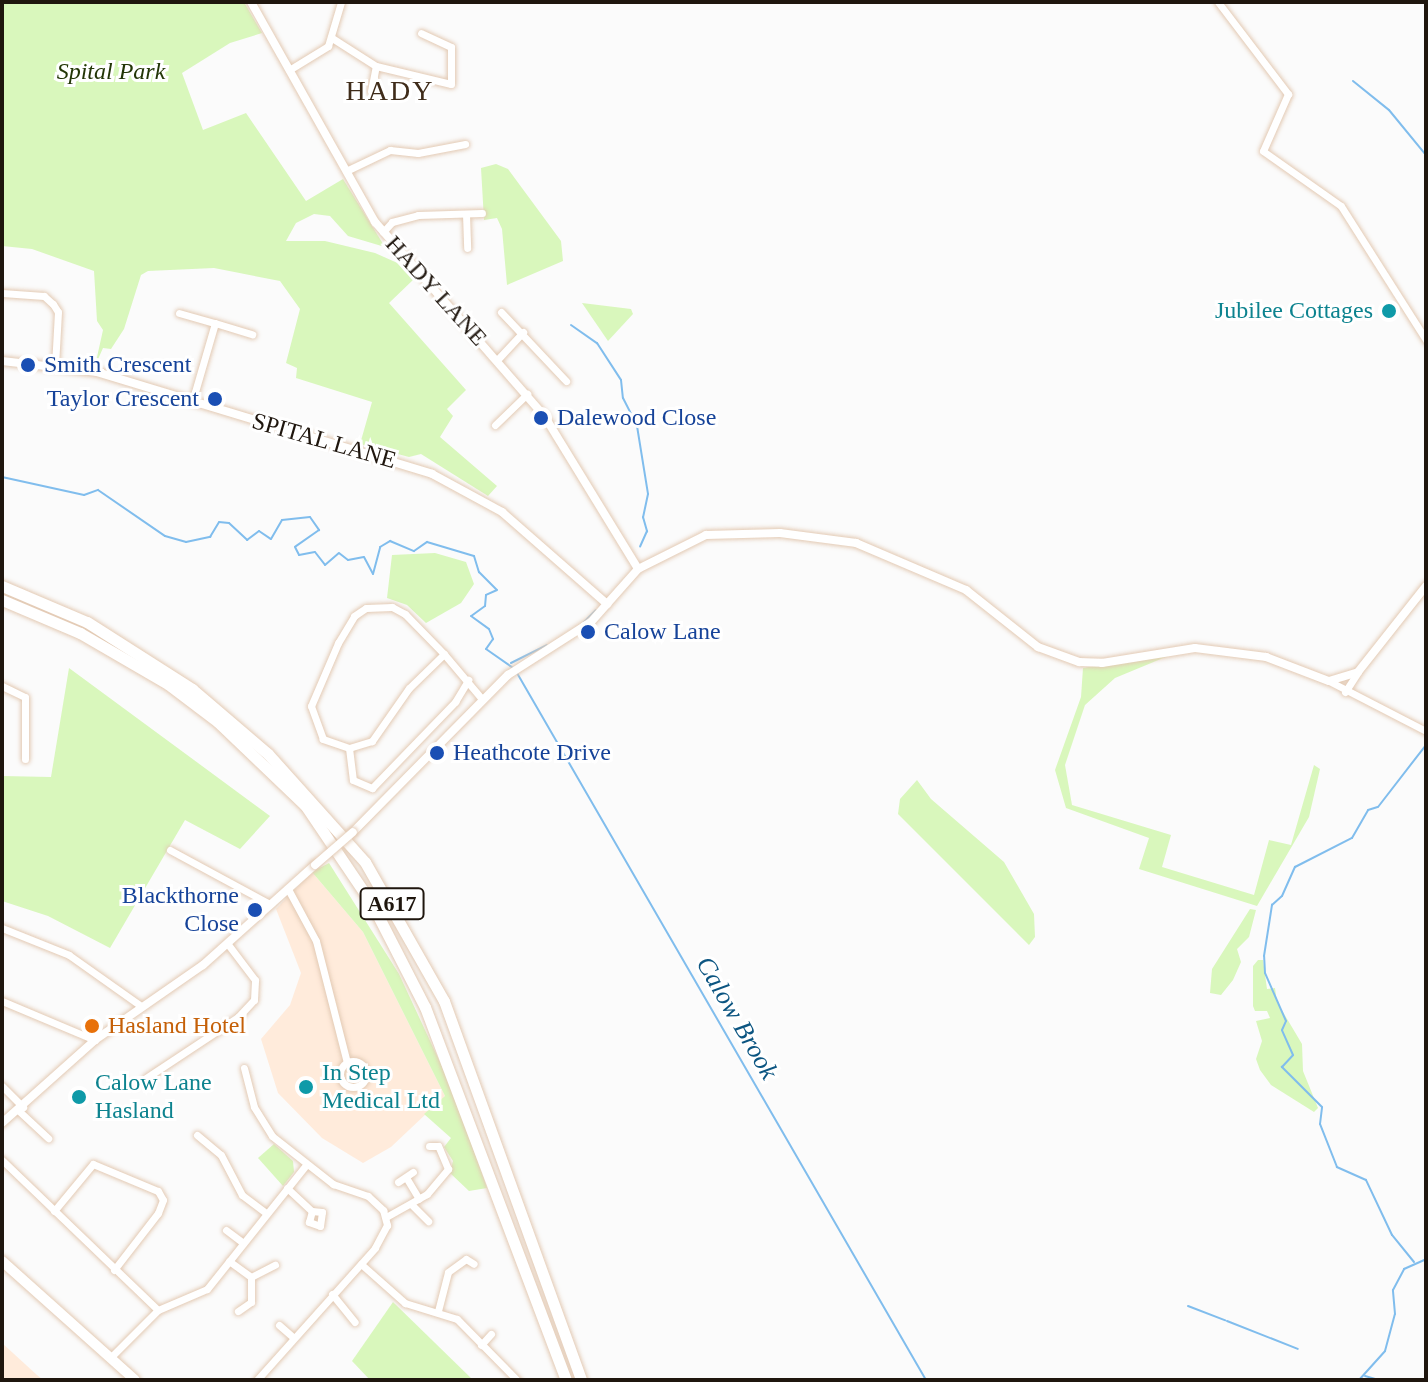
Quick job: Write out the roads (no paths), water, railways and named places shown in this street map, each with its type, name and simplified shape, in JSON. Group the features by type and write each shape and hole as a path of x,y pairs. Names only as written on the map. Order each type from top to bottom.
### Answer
{"highway":[{"name":"A617","path":"2,586 87,622 192,689 268,754 365,862 444,1001 581,1380"},
{"name":"A617","path":"2,600 80,633 168,684 218,722 305,805 372,904 425,1007 566,1380"}],"main road":[{"path":"2,1261 135,1380"}],"street":[{"name":"HADY LANE","path":"251,2 383,232 527,394 638,569"},
{"path":"289,70 332,38 341,2"},
{"path":"1218,2 1288,94 1263,151 1341,206 1426,340"},
{"path":"332,38 376,66 451,84 451,47 421,33"},
{"path":"371,91 376,66"},
{"path":"346,171 390,150 418,153 465,144"},
{"path":"383,232 392,222 418,215 482,213"},
{"path":"466,214 467,248"},
{"path":"2,293 44,296 53,304 58,312 55,366"},
{"path":"501,312 566,381"},
{"path":"179,313 252,334"},
{"path":"192,402 215,323"},
{"path":"498,359 523,332"},
{"name":"SPITAL LANE","path":"2,361 97,372 432,474 502,512 607,604"},
{"path":"495,425 527,394"},
{"path":"2,1123 95,1040 227,943 353,832 481,698 508,675 569,640 638,569 706,535 780,533 837,539 876,550 966,590 1053,655 1102,663 1195,648 1266,657 1329,681 1345,692 1426,730"},
{"path":"1345,692 1426,586"},
{"path":"444,654 409,688 372,741 349,748 323,739 311,706 354,616 366,608 392,607 405,614 444,654 468,680 481,698"},
{"path":"1329,681 1358,672"},
{"path":"349,748 353,780 372,788 455,702 468,680"},
{"path":"2,686 25,697 22,747 25,759"},
{"path":"170,850 270,904"},
{"path":"288,889 316,941 347,1063"},
{"path":"2,928 69,955 141,1006"},
{"path":"146,1078 156,1076 238,1017 254,1000 255,980 227,943"},
{"path":"2,1001 95,1040"},
{"path":"244,1068 242,1080 266,1128 306,1165 333,1184 368,1196 386,1217 386,1232 361,1264 257,1380"},
{"path":"2,1086 48,1138"},
{"path":"197,1135 208,1139 221,1155 242,1195 266,1213"},
{"path":"386,1217 412,1205 449,1167 435,1144"},
{"path":"2,1160 158,1310"},
{"path":"54,1211 93,1164 158,1191 163,1200 158,1213 114,1270"},
{"path":"111,1357 158,1310 207,1289 306,1165"},
{"path":"406,1177 419,1199"},
{"path":"287,1188 312,1211"},
{"path":"412,1205 428,1221"},
{"path":"226,1230 243,1243"},
{"path":"438,1311 444,1280 470,1261 465,1250"},
{"path":"229,1261 251,1277"},
{"path":"361,1264 405,1303 457,1319 514,1378"},
{"path":"251,1277 275,1265"},
{"path":"238,1311 251,1302 251,1277"},
{"path":"332,1294 355,1322"},
{"path":"279,1325 293,1337"},
{"path":"481,1345 491,1334"}],"waterway":[{"path":"1353,81 1389,110 1426,155"},
{"path":"571,325 597,343 621,380 623,398 637,426 648,494 643,517 647,531 640,547"},
{"path":"2,477 84,495 98,490 165,536 186,542 210,537 219,522 229,523 247,540 259,531 271,539 282,520 310,517 319,530 295,547 299,555 315,552 325,565 339,553 348,560 364,557 373,574 380,547 390,541 414,551 427,542 474,556 479,572 497,590 486,595 485,606 471,616 489,629 493,639 486,649 512,667"},
{"path":"583,623 596,610"},
{"path":"511,663 547,645"},
{"name":"Calow Brook","path":"517,673 926,1380"},
{"path":"1414,1262 1392,1235 1366,1180 1337,1167 1320,1124 1322,1107 1282,1067 1293,1055 1282,1030 1286,1021 1265,973 1264,956 1272,905 1282,896 1295,867 1352,838 1368,810 1378,807 1426,745"},
{"path":"1359,1380 1385,1351 1395,1314 1393,1290 1404,1269 1426,1259"},
{"path":"1188,1306 1225,1320"},
{"path":"1227,1321 1298,1349"},
{"path":"1365,1376 1379,1380"}],"place":[{"name":"Jubilee Cottages","path":"1389,311"},
{"name":"Smith Crescent","path":"28,365"},
{"name":"Taylor Crescent","path":"215,399"},
{"name":"Dalewood Close","path":"541,418"},
{"name":"Calow Lane","path":"588,632"},
{"name":"Heathcote Drive","path":"437,753"},
{"name":"Blackthorne Close","path":"255,910"},
{"name":"Hasland Hotel","path":"92,1026"},
{"name":"In Step Medical Ltd","path":"306,1087"},
{"name":"Calow Lane Hasland","path":"79,1097"}],"district":[{"name":"HADY","path":"390,91"}],"park label":[{"name":"Spital Park","path":"111,72"}]}
